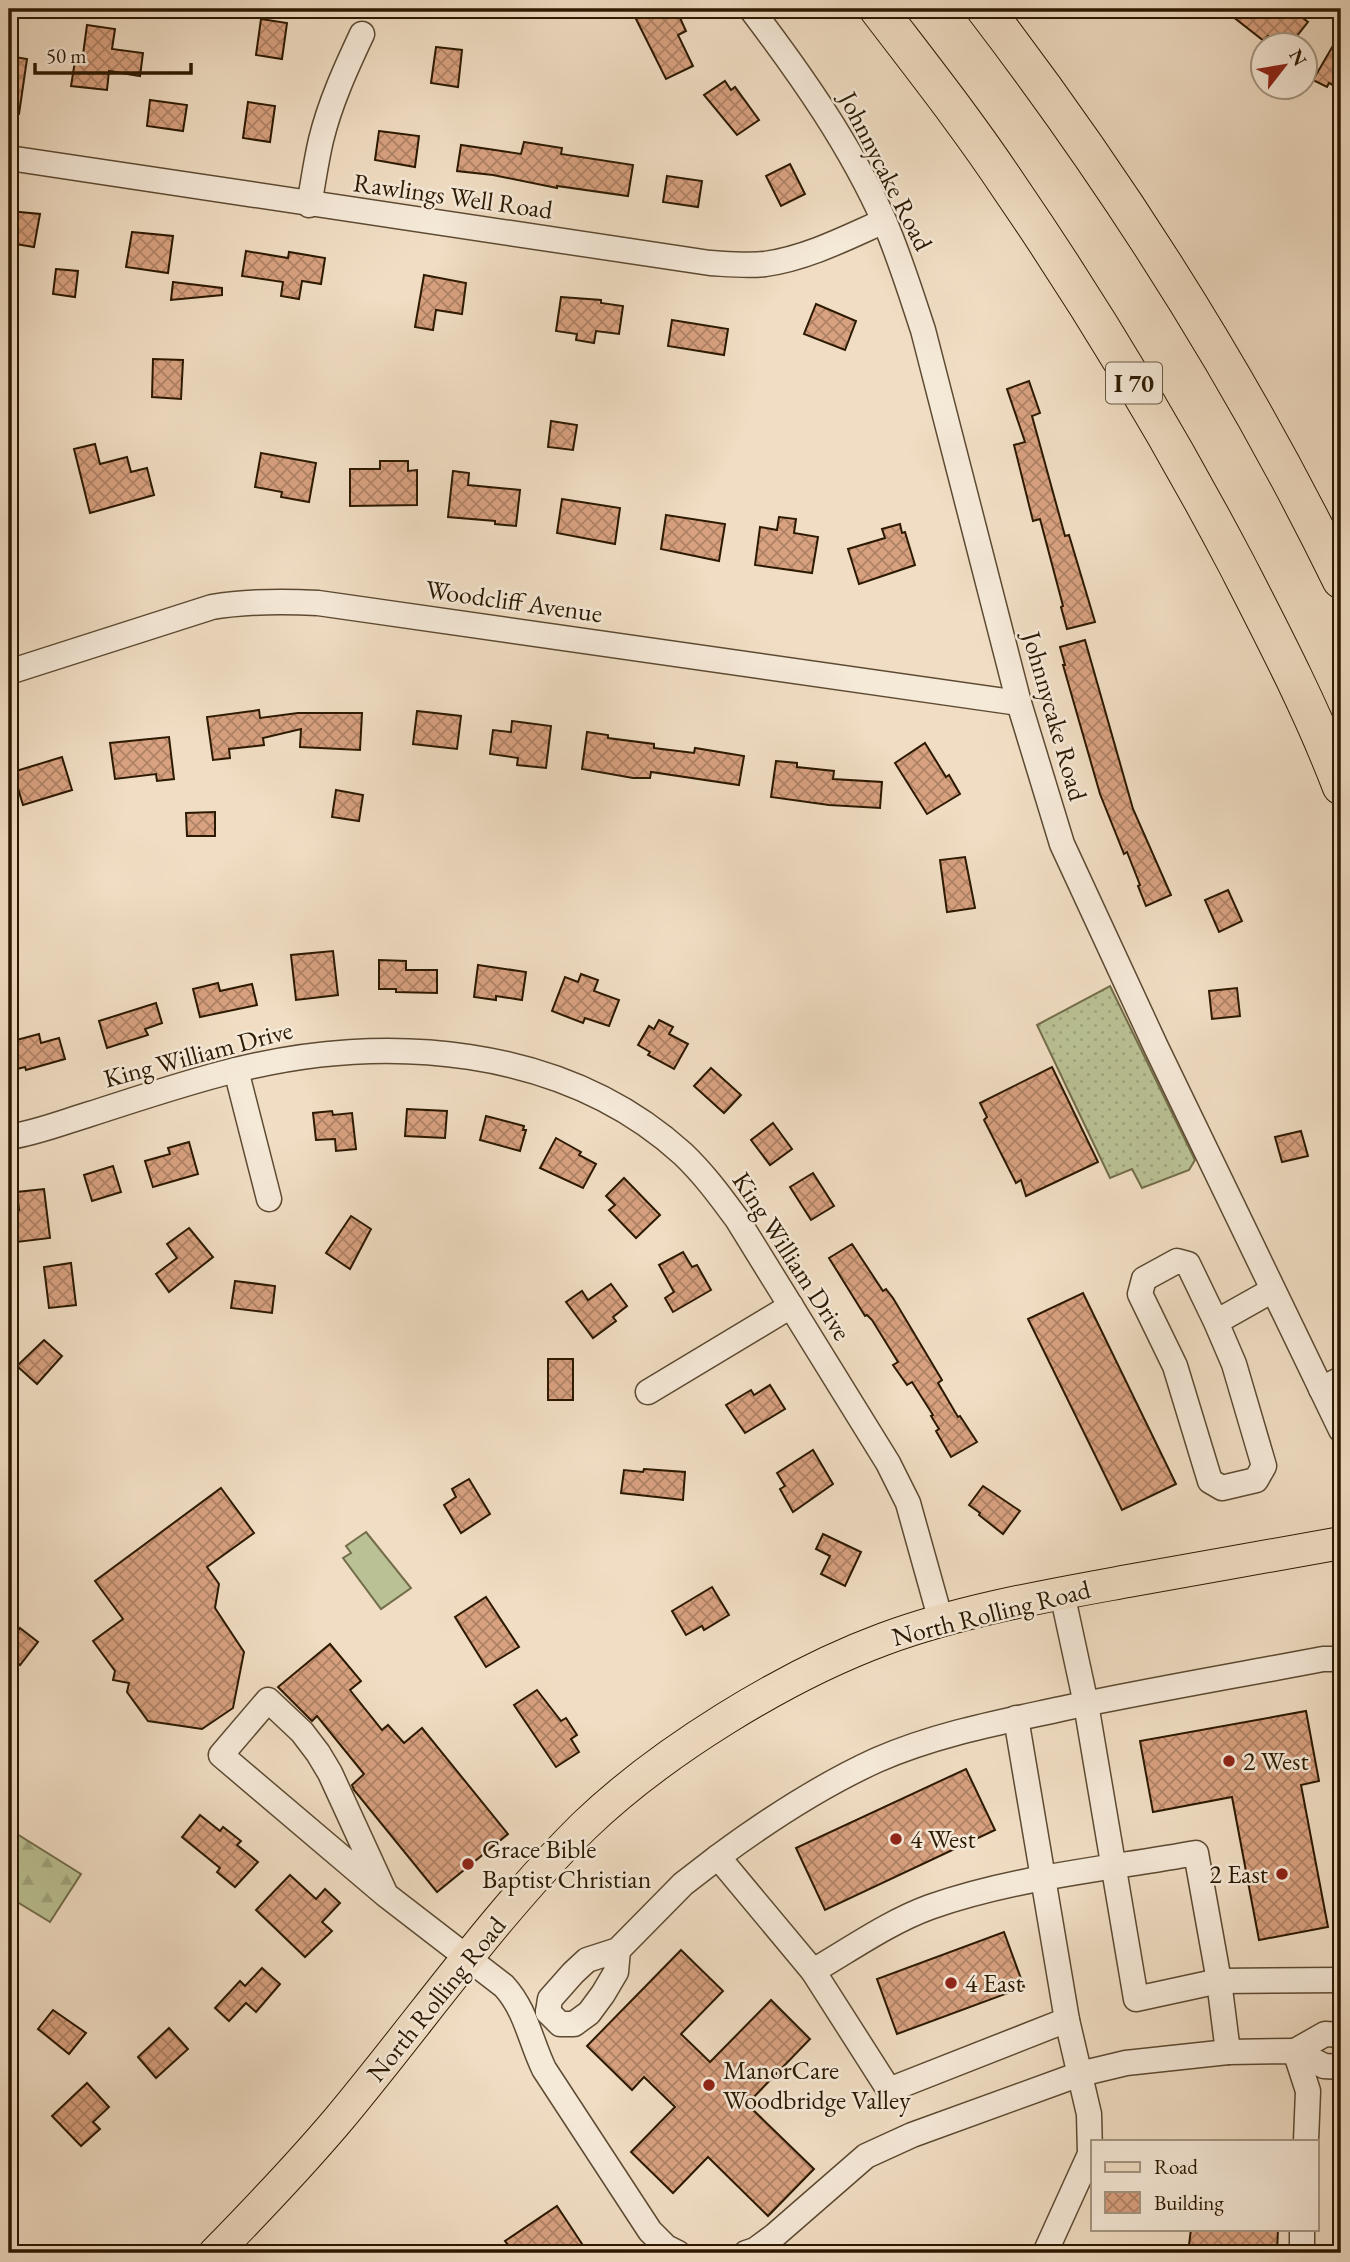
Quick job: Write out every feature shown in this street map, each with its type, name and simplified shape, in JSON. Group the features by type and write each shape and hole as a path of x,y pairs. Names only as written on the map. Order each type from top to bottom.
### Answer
{"highway":[{"name":"I 70","path":"878,9 1010,187 1149,407 1261,611 1328,752 1341,786"},
{"path":"985,9 1074,132 1150,244 1224,363 1341,580"}],"main road":[{"name":"North Rolling Road","path":"215,2253 338,2120 534,1879 586,1825 654,1768 702,1734 820,1667 883,1639 941,1621 1062,1593 1341,1544"}],"street":[{"name":"Johnnycake Road","path":"751,9 824,111 884,221 923,330 1019,703 1067,857 1273,1290 1331,1384 1341,1430"},
{"path":"309,205 329,113 340,81 362,34"},
{"name":"Rawlings Well Road","path":"9,159 309,205 736,265 790,259 884,221"},
{"name":"Woodcliff Avenue","path":"9,672 212,607 272,600 345,606 1019,703"},
{"name":"King William Drive","path":"9,1137 236,1070 293,1058 396,1051 483,1059 528,1069 571,1084 613,1104 661,1137 691,1163 709,1181 737,1219 888,1463 908,1503 941,1621"},
{"path":"236,1070 269,1199"},
{"path":"1177,1261 1188,1264 1216,1322 1234,1364 1264,1466 1256,1480 1222,1488 1210,1481 1175,1366 1140,1294 1144,1279 1177,1261"},
{"path":"1216,1322 1273,1290"},
{"path":"648,1392 791,1306"},
{"path":"1062,1593 1086,1704 1136,1999 1219,1981 1341,1980"},
{"path":"678,2253 666,2247 650,2231 544,2069 533,2046 536,2014 587,1960 618,1950 683,1884 779,1813 878,1760 948,1735 1016,1718 1323,1660 1341,1659"},
{"path":"386,1895 324,1763 302,1732 268,1700 221,1755 386,1895 468,1957 536,2014 560,2024 574,2024 589,2012 603,1994 616,1972 618,1950"},
{"path":"1016,1718 1067,2020 1089,2114 1090,2154 1045,2253"},
{"path":"813,1971 928,1908 1007,1884 1196,1853 1219,1981 1228,2052"},
{"path":"718,1857 813,1971 889,2090 1067,2020"},
{"path":"1295,2051 1325,2034 1341,2035"},
{"path":"1295,2051 1308,2091 1306,2140"},
{"path":"746,2253 755,2250 774,2236 866,2157 912,2135 1080,2074 1126,2063 1228,2052 1295,2051 1324,2066 1341,2067"},
{"path":"1301,2253 1303,2230"}],"green space":[{"path":"1110,986 1195,1160 1189,1170 1142,1188 1132,1169 1110,1178 1037,1025"},
{"path":"366,1532 411,1588 381,1609 343,1558 351,1553 346,1546"},
{"path":"9,1829 81,1874 50,1922 9,1897"}],"building":[{"path":"631,9 676,9 686,31 678,35 693,66 666,79"},
{"path":"1223,9 1291,9 1308,22 1300,32 1252,32"},
{"path":"261,19 287,23 282,59 256,55"},
{"path":"87,25 115,29 112,49 143,53 140,76 109,71 107,90 71,86 75,61 82,62"},
{"path":"1341,32 1341,90 1329,83 1327,87 1318,82 1318,71"},
{"path":"436,47 462,50 458,87 431,83"},
{"path":"9,56 27,59 19,114 9,113"},
{"path":"725,81 731,90 735,87 759,120 737,135 704,95"},
{"path":"150,100 187,105 183,131 147,126"},
{"path":"248,102 275,106 270,142 243,138"},
{"path":"379,131 419,136 415,167 375,160"},
{"path":"524,142 562,148 561,154 633,165 628,196 557,188 457,171 461,145 521,154"},
{"path":"790,164 805,194 781,206 766,176"},
{"path":"667,176 702,181 698,207 663,202"},
{"path":"9,211 40,214 34,247 9,243"},
{"path":"132,232 173,236 168,273 126,267"},
{"path":"246,251 288,258 289,252 325,258 321,284 302,281 299,299 281,296 283,282 242,276"},
{"path":"56,269 78,271 75,297 53,294"},
{"path":"424,275 466,283 462,314 436,310 433,330 415,327"},
{"path":"173,282 222,288 222,295 171,300"},
{"path":"561,297 601,300 601,303 623,306 619,334 596,331 594,343 576,340 577,334 556,331"},
{"path":"816,304 856,321 845,350 804,334"},
{"path":"672,320 728,329 724,355 668,346"},
{"path":"153,359 183,360 181,399 152,397"},
{"path":"1029,381 1040,413 1032,416 1065,536 1069,535 1095,622 1067,629 1040,519 1033,521 1014,445 1025,442 1007,389"},
{"path":"551,421 577,425 573,450 548,447"},
{"path":"95,444 100,464 127,457 131,472 147,468 154,495 90,513 74,449"},
{"path":"261,453 316,463 309,502 281,497 282,492 255,487"},
{"path":"380,461 408,461 408,471 417,470 417,505 350,506 350,469 380,469"},
{"path":"453,471 469,473 468,485 520,490 516,526 495,524 495,521 448,517"},
{"path":"562,499 620,508 615,544 557,533"},
{"path":"666,515 725,524 719,561 661,549"},
{"path":"779,517 796,519 794,533 818,537 812,573 755,565 760,527 777,530"},
{"path":"900,524 915,565 859,584 848,549 885,538 882,529"},
{"path":"1085,640 1133,809 1171,895 1146,906 1127,852 1124,854 1100,794 1063,665 1060,647"},
{"path":"259,710 260,718 298,713 362,713 360,750 300,747 301,729 263,738 264,745 229,749 230,758 213,760 207,717"},
{"path":"417,711 461,716 457,749 413,744"},
{"path":"512,721 551,726 546,768 517,765 518,758 490,754 493,730 511,732"},
{"path":"587,732 608,735 608,738 654,744 654,748 694,753 695,748 744,756 739,785 651,772 650,778 633,778 582,769"},
{"path":"169,737 174,779 157,781 156,774 115,779 110,743"},
{"path":"925,743 960,794 927,814 895,763"},
{"path":"62,757 72,790 23,805 13,772"},
{"path":"776,761 797,763 797,767 834,771 833,779 882,782 880,808 829,805 771,797"},
{"path":"336,790 363,795 359,821 332,817"},
{"path":"215,812 215,836 187,836 186,813"},
{"path":"965,857 975,908 947,912 940,860"},
{"path":"1228,890 1242,921 1219,932 1205,900"},
{"path":"333,951 338,995 296,1000 291,955"},
{"path":"379,960 406,961 406,970 437,970 437,993 379,989"},
{"path":"478,965 526,972 522,1000 496,996 496,1000 474,997"},
{"path":"581,974 598,980 594,991 619,1000 609,1026 585,1018 583,1023 552,1011 565,977 578,982"},
{"path":"218,983 220,991 252,984 257,1005 200,1017 193,989"},
{"path":"1237,988 1240,1016 1212,1019 1209,991"},
{"path":"156,1003 162,1023 145,1029 148,1035 107,1048 99,1021"},
{"path":"659,1020 673,1027 669,1034 688,1044 674,1069 648,1055 650,1052 638,1045 649,1026 654,1029"},
{"path":"39,1034 41,1043 59,1038 65,1059 26,1070 25,1067 9,1071 9,1042"},
{"path":"1052,1067 1098,1162 1026,1196 1021,1180 1016,1183 984,1120 987,1117 980,1103"},
{"path":"711,1068 741,1095 724,1113 694,1086"},
{"path":"407,1109 447,1111 445,1138 405,1136"},
{"path":"332,1111 333,1115 352,1113 356,1149 336,1151 335,1139 316,1140 313,1113"},
{"path":"486,1116 524,1126 523,1130 526,1130 520,1151 480,1140"},
{"path":"773,1123 792,1149 770,1165 751,1140"},
{"path":"1301,1131 1308,1156 1282,1162 1275,1137"},
{"path":"556,1138 596,1164 583,1188 540,1168"},
{"path":"189,1142 198,1174 153,1187 145,1161 170,1154 168,1148"},
{"path":"113,1166 121,1192 92,1201 84,1175"},
{"path":"813,1173 834,1206 811,1220 790,1187"},
{"path":"624,1178 660,1215 636,1238 609,1210 615,1205 606,1196"},
{"path":"44,1189 50,1238 17,1242 14,1210 19,1210 17,1192"},
{"path":"351,1216 371,1229 350,1269 326,1253"},
{"path":"189,1228 213,1257 169,1292 156,1274 177,1258 167,1244"},
{"path":"852,1244 883,1291 886,1289 893,1298 942,1380 938,1383 977,1442 951,1457 936,1431 939,1429 931,1416 933,1415 912,1382 907,1385 893,1365 898,1362 829,1258"},
{"path":"683,1252 692,1267 697,1265 711,1290 673,1312 665,1298 674,1292 659,1265"},
{"path":"71,1263 76,1305 49,1308 44,1267"},
{"path":"235,1281 275,1286 272,1313 231,1308"},
{"path":"611,1284 627,1306 613,1317 616,1321 593,1338 566,1302 582,1291 588,1300"},
{"path":"1083,1293 1176,1484 1122,1510 1028,1319"},
{"path":"44,1340 62,1356 37,1384 17,1366"},
{"path":"548,1359 573,1359 573,1400 548,1400"},
{"path":"770,1385 785,1409 745,1433 726,1405 751,1390 754,1395"},
{"path":"813,1450 833,1484 793,1512 780,1489 785,1486 777,1473"},
{"path":"644,1469 685,1472 683,1500 621,1493 624,1470 643,1472"},
{"path":"469,1479 490,1514 461,1533 444,1505 456,1497 452,1489"},
{"path":"983,1486 1020,1511 1003,1534 969,1505"},
{"path":"221,1488 254,1533 207,1567 219,1584 215,1608 244,1652 233,1708 202,1729 148,1721 127,1692 129,1683 113,1680 115,1671 93,1641 123,1619 95,1581"},
{"path":"823,1534 861,1552 845,1586 821,1574 830,1556 816,1549"},
{"path":"712,1587 729,1615 704,1630 702,1626 686,1635 672,1611"},
{"path":"486,1597 519,1647 486,1667 455,1617"},
{"path":"20,1628 38,1642 20,1665 9,1656 9,1642"},
{"path":"330,1644 361,1681 350,1690 382,1730 388,1725 404,1743 422,1728 508,1834 437,1892 354,1790 352,1785 364,1774 317,1716 312,1721 278,1687"},
{"path":"537,1690 561,1721 566,1718 577,1735 571,1739 579,1752 556,1767 514,1705"},
{"path":"1306,1711 1319,1781 1301,1785 1328,1927 1259,1940 1232,1797 1153,1812 1140,1741"},
{"name":"4 West","path":"966,1769 995,1830 825,1910 796,1848"},
{"path":"200,1815 220,1831 223,1827 241,1841 237,1845 258,1862 235,1887 217,1872 220,1868 182,1837"},
{"path":"290,1875 316,1899 325,1889 340,1903 322,1922 332,1931 305,1957 256,1910"},
{"name":"4 East","path":"1004,1932 1024,1987 897,2034 877,1979"},
{"name":"ManorCare Woodbridge Valley","path":"681,1950 723,1991 681,2034 710,2062 771,2000 810,2039 747,2104 814,2169 768,2216 708,2157 673,2193 631,2152 675,2107 644,2077 632,2090 587,2046"},
{"path":"262,1968 280,1984 256,2012 246,2003 229,2021 215,2008 240,1981 245,1986"},
{"path":"53,2010 86,2033 69,2054 38,2029"},
{"path":"169,2028 188,2049 156,2078 138,2057"},
{"path":"87,2083 109,2107 93,2122 100,2129 81,2146 52,2116"},
{"path":"557,2206 588,2253 514,2253 505,2241"},
{"path":"1191,2230 1278,2230 1277,2253 1188,2253"}],"place":[{"name":"2 West","path":"1229,1761"},
{"name":"4 West","path":"896,1839"},
{"name":"Grace Bible Baptist Christian","path":"468,1864"},
{"name":"2 East","path":"1282,1874"},
{"name":"4 East","path":"951,1983"},
{"name":"ManorCare Woodbridge Valley","path":"709,2085"}]}
